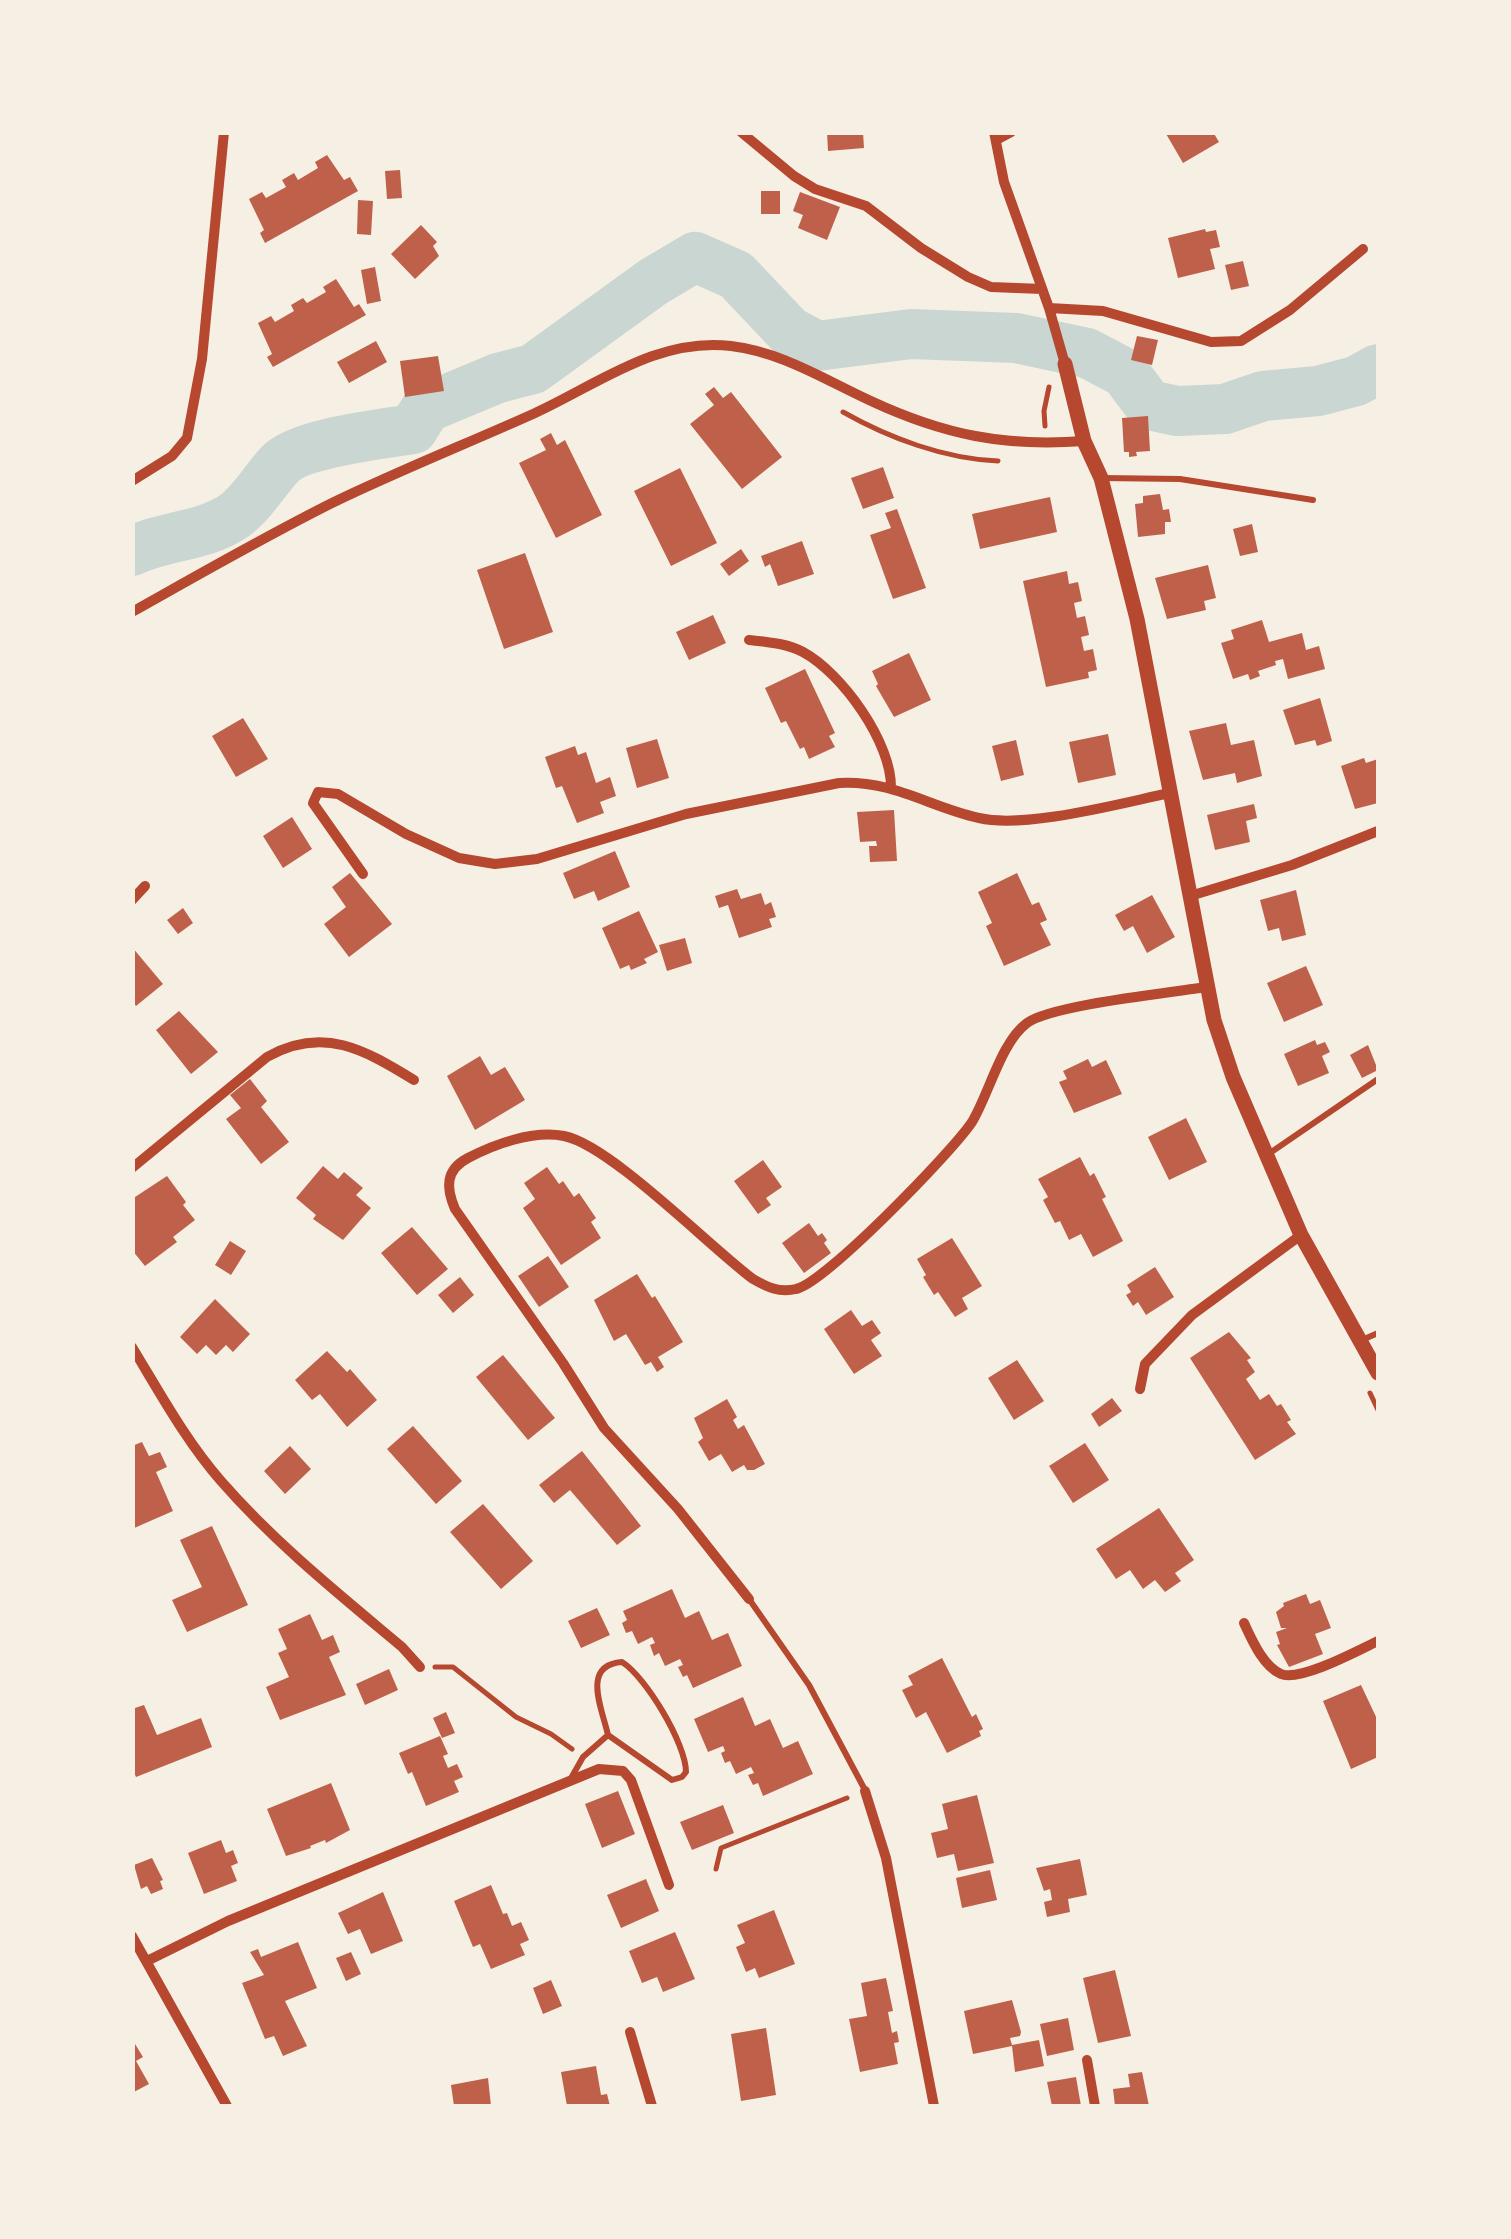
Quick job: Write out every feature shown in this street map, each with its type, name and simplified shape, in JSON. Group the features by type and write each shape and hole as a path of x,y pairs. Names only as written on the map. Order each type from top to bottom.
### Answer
{"street":[{"path":"132,481 172,456 187,438 202,360 224,132"},
{"path":"741,132 814,189 866,206 920,248 968,278 991,286 1042,288"},
{"path":"1011,132 995,136 1004,182 1049,308 1084,441 1101,478 1137,619 1206,987 1234,1077 1301,1235 1378,1373"},
{"path":"1049,308 1103,311 1210,342 1241,341 1290,310 1364,249"},
{"path":"132,612 334,502 539,411 632,363 679,348 728,346 763,352 910,418 988,440 1048,444 1084,441"},
{"path":"749,640 783,644 804,653 828,671 875,730 885,751 891,788"},
{"path":"363,874 312,803 318,792 338,794 406,834 459,858 495,864 537,859 686,814 771,794 848,782 891,788 990,820 1051,816 1170,793"},
{"path":"1190,896 1292,865 1378,831"},
{"path":"132,900 145,886"},
{"path":"748,1599 678,1509 604,1428 454,1209 447,1190 452,1172 469,1157 522,1138 561,1136 577,1140 594,1148 753,1279 771,1289 799,1289 834,1264 950,1151 983,1104 1010,1043 1024,1025 1051,1012 1206,987"},
{"path":"132,1168 267,1057 286,1046 352,1046 414,1080"},
{"path":"1140,1390 1145,1364 1192,1315 1301,1235"},
{"path":"132,1347 175,1420 219,1479 256,1519 420,1667"},
{"path":"1244,1624 1260,1652 1286,1676 1378,1641"},
{"path":"147,1961 228,1920 599,1769 623,1771 636,1789 669,1885"},
{"path":"865,1791 886,1858 934,2106"},
{"path":"132,1936 227,2106"},
{"path":"630,2032 652,2106"},
{"path":"1086,2060 1095,2106"}],"lane":[{"path":"1101,478 1180,479 1314,500"},
{"path":"1266,1156 1378,1079"},
{"path":"1361,1341 1378,1332"},
{"path":"748,1599 809,1685 865,1791"},
{"path":"622,1662 641,1677 681,1750 686,1772 672,1780 608,1734 595,1683 604,1666 622,1662"},
{"path":"570,1780 583,1757 608,1734"}],"path":[{"path":"842,411 872,428 911,442 977,460 1011,461"},
{"path":"420,1667 452,1667 516,1717 551,1734 583,1757"},
{"path":"716,1869 721,1848 865,1791"}],"building":[{"path":"827,132 863,132 864,148 828,151"},
{"path":"1165,132 1213,132 1219,142 1183,163"},
{"path":"327,155 344,180 350,177 358,191 265,243 260,233 264,230 249,199 262,192 266,198 286,187 282,180 294,173 298,180 318,168 315,162"},
{"path":"400,170 402,198 387,199 385,171"},
{"path":"761,191 780,191 780,214 761,214"},
{"path":"800,192 840,207 827,240 798,228 803,215 793,211"},
{"path":"358,200 373,201 371,235 357,234"},
{"path":"421,225 437,242 433,246 439,256 415,279 391,254"},
{"path":"1216,230 1220,247 1210,249 1215,269 1178,278 1168,238"},
{"path":"1243,261 1249,286 1231,290 1225,265"},
{"path":"375,267 381,301 367,304 361,270"},
{"path":"336,279 354,307 359,304 366,315 273,367 267,357 272,354 258,323 271,316 275,322 294,311 291,305 303,298 307,303 326,292 323,287"},
{"path":"1137,336 1158,340 1152,365 1131,360"},
{"path":"376,341 387,362 349,383 337,362"},
{"path":"438,356 444,391 405,397 400,361"},
{"path":"714,387 723,398 731,392 782,457 742,489 690,424 714,405 705,394"},
{"path":"1148,416 1150,451 1129,457 1129,452 1124,452 1122,418"},
{"path":"551,433 557,445 565,440 602,515 556,538 519,463 546,450 540,439"},
{"path":"883,467 894,498 863,509 851,478"},
{"path":"680,468 717,543 671,566 634,491"},
{"path":"1160,494 1163,510 1169,509 1171,522 1165,522 1165,534 1138,537 1135,504 1143,503 1143,496"},
{"path":"1050,497 1057,532 980,549 972,514"},
{"path":"897,509 926,588 893,599 870,535 891,528 885,513"},
{"path":"1252,524 1258,552 1240,556 1233,529"},
{"path":"802,541 814,574 778,586 770,564 765,567 761,556"},
{"path":"741,549 749,561 729,576 720,564"},
{"path":"525,553 553,632 504,649 477,570"},
{"path":"1208,565 1216,598 1204,601 1206,610 1167,619 1155,578"},
{"path":"1067,571 1069,584 1078,582 1082,601 1074,603 1077,618 1085,616 1089,635 1081,637 1084,651 1093,649 1097,670 1088,672 1089,678 1046,687 1023,581"},
{"path":"713,615 726,643 689,660 676,632"},
{"path":"1262,620 1269,642 1302,633 1306,650 1319,646 1325,669 1288,679 1283,659 1258,671 1260,676 1250,680 1248,674 1233,679 1221,643 1234,639 1231,630"},
{"path":"909,653 931,700 894,717 872,671"},
{"path":"805,669 835,733 829,736 835,747 809,759 786,721 781,723 765,688"},
{"path":"1320,698 1332,741 1317,746 1315,740 1295,745 1283,710"},
{"path":"243,718 268,759 236,777 212,736"},
{"path":"1226,723 1231,745 1254,740 1262,776 1237,783 1235,773 1203,780 1189,731"},
{"path":"1108,734 1116,775 1078,783 1069,742"},
{"path":"657,739 669,778 637,788 626,748"},
{"path":"1016,740 1024,775 1001,781 992,746"},
{"path":"575,746 578,755 586,752 596,783 610,777 616,796 600,802 604,813 577,823 562,786 556,788 545,757"},
{"path":"1364,758 1366,763 1378,759 1378,803 1355,809 1341,766"},
{"path":"1254,804 1257,818 1246,821 1250,842 1215,850 1207,815"},
{"path":"894,810 897,861 870,862 869,846 877,846 876,841 860,842 857,812"},
{"path":"292,817 312,849 283,868 263,836"},
{"path":"615,851 630,887 598,901 594,891 574,899 563,873"},
{"path":"350,873 392,924 349,957 324,924 346,907 332,887"},
{"path":"1017,873 1032,905 1039,902 1047,920 1040,923 1051,945 1004,966 986,926 992,923 978,892"},
{"path":"737,889 741,899 761,893 765,905 771,902 776,917 769,919 772,927 739,938 728,905 719,908 715,896"},
{"path":"1296,890 1306,935 1282,941 1279,928 1268,931 1260,900"},
{"path":"1152,895 1175,937 1147,953 1133,926 1124,931 1115,915"},
{"path":"183,908 193,923 178,934 167,920"},
{"path":"639,911 658,952 644,959 647,963 631,970 629,965 620,969 602,928"},
{"path":"685,938 692,963 667,971 659,945"},
{"path":"132,947 163,984 136,1006 132,1001"},
{"path":"1306,966 1323,1005 1284,1022 1267,983"},
{"path":"179,1011 218,1052 191,1074 156,1030"},
{"path":"1315,1040 1317,1045 1325,1042 1330,1052 1322,1056 1329,1073 1298,1086 1284,1054"},
{"path":"1368,1045 1378,1070 1362,1078 1350,1055"},
{"path":"480,1056 491,1075 505,1067 525,1100 475,1130 447,1076"},
{"path":"1088,1059 1092,1067 1106,1060 1122,1094 1074,1113 1059,1082 1067,1079 1063,1071"},
{"path":"250,1079 267,1101 261,1107 289,1142 261,1164 226,1119 241,1108 230,1095"},
{"path":"1186,1118 1207,1162 1169,1180 1148,1137"},
{"path":"1080,1157 1090,1176 1094,1173 1123,1241 1093,1257 1081,1234 1069,1240 1060,1221 1055,1223 1038,1179"},
{"path":"763,1160 782,1187 766,1198 771,1205 758,1214 734,1181"},
{"path":"323,1166 338,1179 344,1172 363,1188 356,1195 371,1208 343,1240 313,1219 316,1215 296,1198"},
{"path":"547,1167 574,1197 579,1193 596,1218 591,1222 601,1238 561,1265 523,1208 535,1199 524,1183"},
{"path":"167,1176 195,1220 173,1237 177,1242 145,1266 132,1250 132,1199"},
{"path":"809,1223 818,1236 822,1233 831,1253 804,1273 782,1243"},
{"path":"412,1227 448,1269 417,1295 381,1253"},
{"path":"952,1238 982,1286 962,1298 968,1309 955,1317 938,1292 934,1295 917,1259"},
{"path":"230,1241 246,1251 231,1275 215,1265"},
{"path":"548,1256 569,1287 539,1307 518,1276"},
{"path":"1155,1267 1174,1297 1146,1315 1138,1302 1133,1306 1126,1295 1131,1292 1127,1285"},
{"path":"637,1274 683,1342 658,1357 664,1367 657,1372 651,1362 645,1365 626,1334 614,1341 594,1300"},
{"path":"460,1277 474,1295 453,1313 438,1295"},
{"path":"215,1299 250,1334 233,1352 226,1345 216,1355 206,1345 197,1354 180,1337"},
{"path":"851,1310 862,1326 872,1320 881,1333 871,1340 882,1356 854,1374 824,1329"},
{"path":"1229,1332 1251,1358 1247,1360 1255,1372 1246,1379 1260,1400 1269,1394 1277,1406 1281,1404 1296,1434 1255,1460 1190,1358"},
{"path":"327,1351 347,1372 350,1369 377,1400 347,1427 320,1394 312,1400 295,1380"},
{"path":"503,1355 555,1418 528,1440 476,1377"},
{"path":"1017,1360 1044,1401 1014,1420 988,1378"},
{"path":"1112,1398 1122,1411 1099,1427 1091,1414"},
{"path":"727,1399 737,1417 733,1420 738,1429 744,1425 765,1464 754,1470 747,1470 744,1465 732,1472 721,1454 709,1461 698,1442 703,1438 694,1418"},
{"path":"413,1426 462,1481 436,1504 387,1449"},
{"path":"142,1442 149,1456 160,1452 167,1467 156,1472 173,1511 132,1529 132,1446"},
{"path":"1085,1443 1109,1480 1073,1503 1049,1466"},
{"path":"290,1446 311,1469 285,1494 264,1471"},
{"path":"582,1451 641,1526 617,1545 570,1490 554,1503 539,1485"},
{"path":"483,1504 533,1561 501,1589 450,1532"},
{"path":"1159,1508 1194,1560 1175,1573 1181,1581 1165,1592 1155,1580 1143,1589 1130,1570 1116,1579 1096,1549"},
{"path":"212,1526 248,1605 187,1632 172,1600 202,1587 180,1540"},
{"path":"672,1589 685,1618 699,1611 712,1640 728,1633 742,1666 693,1688 678,1667 683,1665 680,1659 665,1666 659,1653 654,1656 652,1637 638,1644 632,1631 626,1633 623,1611"},
{"path":"1306,1594 1310,1604 1320,1600 1331,1628 1315,1634 1323,1654 1289,1667 1277,1645 1280,1644 1276,1632 1287,1628 1281,1628 1276,1612 1283,1603"},
{"path":"597,1608 610,1635 581,1648 568,1621"},
{"path":"310,1614 322,1640 333,1635 340,1652 329,1657 346,1695 280,1720 266,1687 289,1677 278,1653 287,1649 278,1629"},
{"path":"942,1658 972,1717 976,1714 983,1729 979,1731 981,1736 947,1753 926,1712 916,1718 902,1690 913,1685 908,1676"},
{"path":"389,1669 398,1690 365,1705 356,1684"},
{"path":"1361,1685 1378,1721 1378,1757 1351,1769 1323,1701"},
{"path":"743,1697 755,1726 770,1719 783,1748 798,1741 813,1774 763,1796 758,1783 753,1785 748,1775 754,1773 751,1767 736,1774 730,1761 725,1763 723,1746 708,1752 694,1719"},
{"path":"144,1705 157,1735 201,1718 212,1747 136,1777 132,1768 132,1709"},
{"path":"446,1712 455,1733 442,1738 433,1718"},
{"path":"440,1736 448,1754 443,1756 448,1768 457,1764 463,1777 454,1781 459,1792 426,1806 399,1753"},
{"path":"331,1783 350,1830 326,1843 325,1840 286,1856 267,1809"},
{"path":"618,1791 635,1834 602,1848 585,1804"},
{"path":"977,1795 994,1863 958,1871 954,1854 937,1858 931,1833 948,1829 942,1804"},
{"path":"723,1805 734,1833 692,1850 680,1822"},
{"path":"221,1840 226,1853 233,1850 238,1863 231,1866 237,1881 204,1894 188,1853"},
{"path":"152,1858 163,1880 163,1889 151,1894 147,1886 141,1889 134,1865"},
{"path":"1080,1859 1087,1895 1068,1899 1070,1912 1047,1917 1044,1902 1052,1900 1050,1889 1044,1891 1036,1868"},
{"path":"990,1870 997,1900 962,1908 956,1878"},
{"path":"646,1879 659,1911 621,1928 607,1895"},
{"path":"491,1885 503,1914 507,1913 512,1926 521,1922 529,1940 520,1944 525,1955 491,1969 480,1944 473,1947 454,1901"},
{"path":"383,1892 403,1941 371,1954 360,1929 348,1934 338,1913"},
{"path":"774,1910 795,1964 759,1978 755,1968 746,1972 736,1947 745,1943 737,1925"},
{"path":"675,1932 695,1979 663,1992 657,1977 642,1983 629,1951"},
{"path":"298,1942 317,1988 285,2001 307,2046 283,2056 274,2036 265,2039 242,1983 264,1975 250,1952 258,1949 261,1957"},
{"path":"351,1952 361,1974 346,1981 336,1958"},
{"path":"1115,1970 1131,2036 1098,2043 1083,1978"},
{"path":"886,1978 893,2011 888,2012 892,2033 897,2031 899,2042 894,2043 898,2064 860,2072 849,2019 867,2016 861,1983"},
{"path":"551,1980 562,2006 543,2014 533,1988"},
{"path":"1012,2000 1021,2032 1020,2036 1010,2038 1012,2045 1039,2040 1044,2066 1015,2072 1012,2046 973,2054 964,2011"},
{"path":"1068,2018 1074,2050 1047,2056 1040,2024"},
{"path":"766,2028 776,2095 741,2101 731,2034"},
{"path":"132,2039 143,2057 136,2061 149,2084 132,2093"},
{"path":"596,2066 601,2095 607,2094 610,2106 567,2106 561,2072"},
{"path":"1142,2072 1149,2106 1115,2106 1113,2089 1130,2087 1128,2074"},
{"path":"1076,2077 1081,2106 1052,2106 1047,2082"},
{"path":"488,2078 491,2106 454,2106 451,2085"}],"waterway":[{"path":"132,551 210,528 234,516 280,464 305,450 413,429 426,408 498,378 533,369 653,282 695,257 736,275 789,331 817,346 911,334 1016,338 1087,353 1125,373 1149,405 1177,411 1225,409 1263,396 1318,391 1356,381 1378,369"}]}
